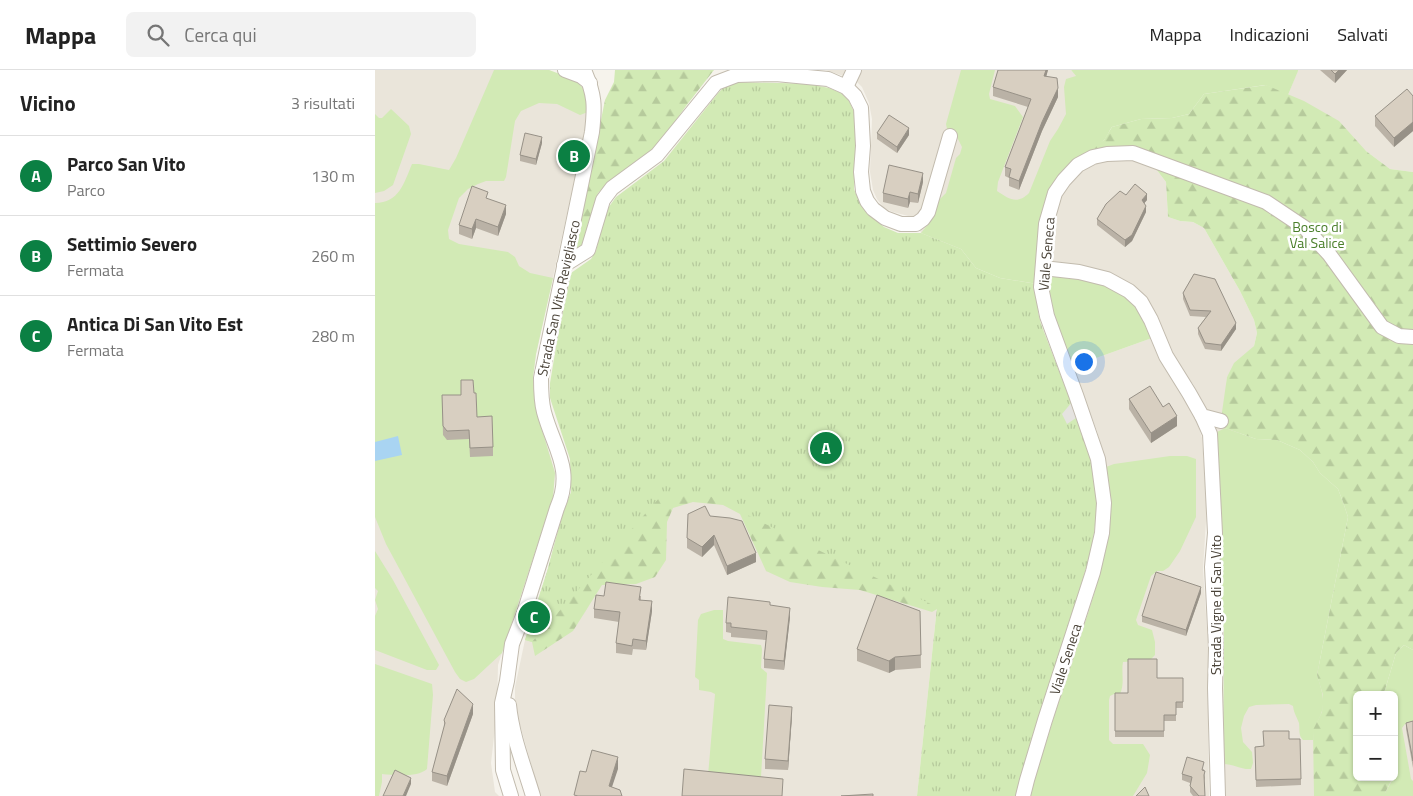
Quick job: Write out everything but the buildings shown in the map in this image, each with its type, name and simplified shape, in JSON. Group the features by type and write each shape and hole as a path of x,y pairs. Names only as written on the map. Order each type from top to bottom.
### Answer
{"street":[{"path":"565,70 581,76 590,84"},
{"name":"Strada San Vito Revigliasco","path":"511,796 503,770 502,703 512,644 524,613 557,508 563,496 563,466 544,412 541,396 541,378 592,132 595,109 590,84 584,70"},
{"path":"846,87 854,70"},
{"path":"565,265 588,250 603,200 612,188 657,156 716,83 737,74 776,74 828,79 846,87 855,96 861,108 863,146 861,172 863,191 867,201 873,209 885,218 901,224 916,224 928,212 950,136"},
{"name":"Viale Seneca","path":"1023,796 1045,720 1093,572 1102,534 1104,503 1098,459 1047,316 1041,286 1047,224 1055,193 1064,180 1078,165 1093,157 1107,154 1133,153 1266,202 1305,228 1329,254 1382,327 1399,336 1413,337"},
{"name":"Strada Vigne di San Vito","path":"1043,268 1079,272 1107,279 1129,291 1141,302 1166,356 1189,392 1210,434 1215,533 1212,567 1216,648 1218,796"},
{"path":"1202,416 1221,421"},
{"name":"Strada San Vito Revigliasco","path":"507,682 510,717 516,743 533,796"}],"shaded area":[{"path":"375,70 549,70 583,88 588,112 536,354 533,377 536,410 555,473 554,488 553,497 498,665 497,710 491,763 495,792 499,796 375,796"},
{"path":"826,70 1071,70 1077,77 1087,151 1069,165 1058,177 1044,204 1041,221 961,249 921,233 916,218 884,208 877,199 873,190 870,172 872,119 869,103 862,87 855,80"},
{"path":"1298,70 1413,70 1413,172 1390,169 1288,95"},
{"path":"1106,159 1133,159 1156,169 1166,182 1168,217 1180,221 1193,222 1204,228 1240,291 1254,320 1257,333 1254,346 1227,377 1226,391 1353,765 1353,781 1398,781 1398,691 1385,691 1413,650 1413,796 1225,796 1223,764 1224,636 1220,567 1222,552 1217,432 1193,384 1184,373 1169,347 1148,305 1099,271 1053,261 1051,258 1058,198 1078,174 1093,164"},
{"path":"1152,338 1160,359 1195,416 1202,438 1207,506 1203,569 1208,645 1209,796 1031,796 1033,781 1088,613 1103,560 1108,533 1110,503 1108,476 1097,431 1074,366"},
{"path":"1072,402 1079,416 1067,424 1062,414"},
{"path":"708,495 937,607 917,796 540,796 515,707 515,687 525,640 532,642 660,497"}],"green space":[{"path":"494,70 549,70 568,77 578,82 586,93 588,112 580,115 557,104 539,103 521,111 515,121 504,181 486,181 468,189 459,198 448,230 449,239 459,244 508,252 515,257 519,266 530,273 553,278 536,354 533,377 536,410 555,473 553,497 502,653 474,679 466,682 460,679 455,672 386,544 375,517 375,203 390,200 395,196 403,185 412,164 449,170"},
{"path":"615,70 714,70 662,140 598,193 588,223 585,245 579,252 575,249 605,100 614,82"},
{"path":"961,70 995,70 989,94 990,99 1015,106 1023,117 998,182 997,191 1013,200 1021,199 1029,193 1050,141 1066,114 1064,87 1066,79 1076,76 1071,70 1298,71 1288,95 1265,85 1204,94 1189,114 1172,118 1141,119 1112,127 1105,139 1069,164 1050,189 1044,204 1041,220 1037,284 1000,278 976,268 961,249 921,233 929,223 934,205 946,193 956,158 960,154 962,147 957,137 947,129 946,124"},
{"path":"736,82 809,84 829,88 841,93 849,101 854,112 856,135 854,189 858,199 870,215 884,227 898,233 921,233 961,249 976,268 1000,278 1037,284 1038,312 1041,324 1082,431 1094,469 1097,509 1092,549 1016,796 917,796 937,607 708,495 660,497 532,642 525,640 571,492 570,459 550,398 550,383 571,273 591,259 596,251 608,208 616,197 664,161 719,92 725,86"},
{"name":"Bosco di Val Salice","path":"1266,85 1304,101 1339,121 1366,151 1390,169 1413,172 1413,650 1404,645 1396,653 1384,691 1353,691 1353,781 1391,781 1385,796 1314,796 1313,730 1322,712 1323,695 1317,675 1348,517 1338,489 1320,473 1313,462 1300,450 1277,440 1256,439 1225,428 1222,412 1227,377 1234,363 1254,346 1257,333 1254,320 1240,291 1204,228 1193,222 1180,221 1168,217 1166,182 1156,169 1133,159 1119,158 1093,164 1087,151 1104,140 1112,127 1141,119 1172,118 1189,114 1204,94"},
{"path":"391,109 409,126 411,134 393,185 384,191 375,193 375,114 382,118"},
{"path":"1049,276 1086,281 1120,293 1139,309 1152,338 1074,366 1051,312"},
{"path":"1225,428 1256,439 1277,440 1300,450 1313,462 1320,473 1338,489 1348,517 1317,675 1323,704 1321,714 1314,729 1313,740 1303,740 1301,738 1299,723 1293,706 1289,704 1249,707 1241,728 1243,742 1252,752 1253,763 1251,769 1223,764 1224,636 1220,567 1222,552 1217,432"},
{"path":"637,447 947,603 932,612 860,590 790,582 766,571 740,514 723,505 693,502 673,508 667,522 666,560 655,577 636,584 602,585 573,631 535,656 532,642 525,640 547,572 563,513"},
{"path":"1170,456 1187,456 1196,459 1196,517 1180,551 1169,567 1163,571 1157,571 1151,576 1136,620 1138,625 1152,630 1155,642 1155,655 1150,660 1123,662 1123,682 1120,694 1110,696 1109,700 1109,740 1113,744 1143,744 1150,755 1147,773 1133,796 1031,796 1033,781 1092,602 1099,574 1109,520 1109,493 1106,467 1114,464"},
{"path":"375,551 439,665 436,670 427,670 375,650 375,616 378,609 375,600 378,591 375,588"},
{"path":"714,610 723,610 723,639 761,645 762,649 761,668 767,673 761,777 756,781 708,776 715,694 699,690 699,680 695,677 698,620 701,614"},
{"path":"1404,645 1413,650 1413,722 1405,724 1402,728 1411,779 1413,781 1413,796 1385,796 1392,781 1398,781 1398,691 1384,691 1396,653"},
{"path":"375,664 432,684 433,695 427,769 412,775 382,774 379,796 375,796"}],"water":[{"path":"398,436 402,455 375,461 375,442"}],"place":[{"name":"Settimio Severo","path":"574,156"},
{"name":"Parco San Vito","path":"826,448"},
{"name":"Antica Di San Vito Est","path":"534,617"}]}
